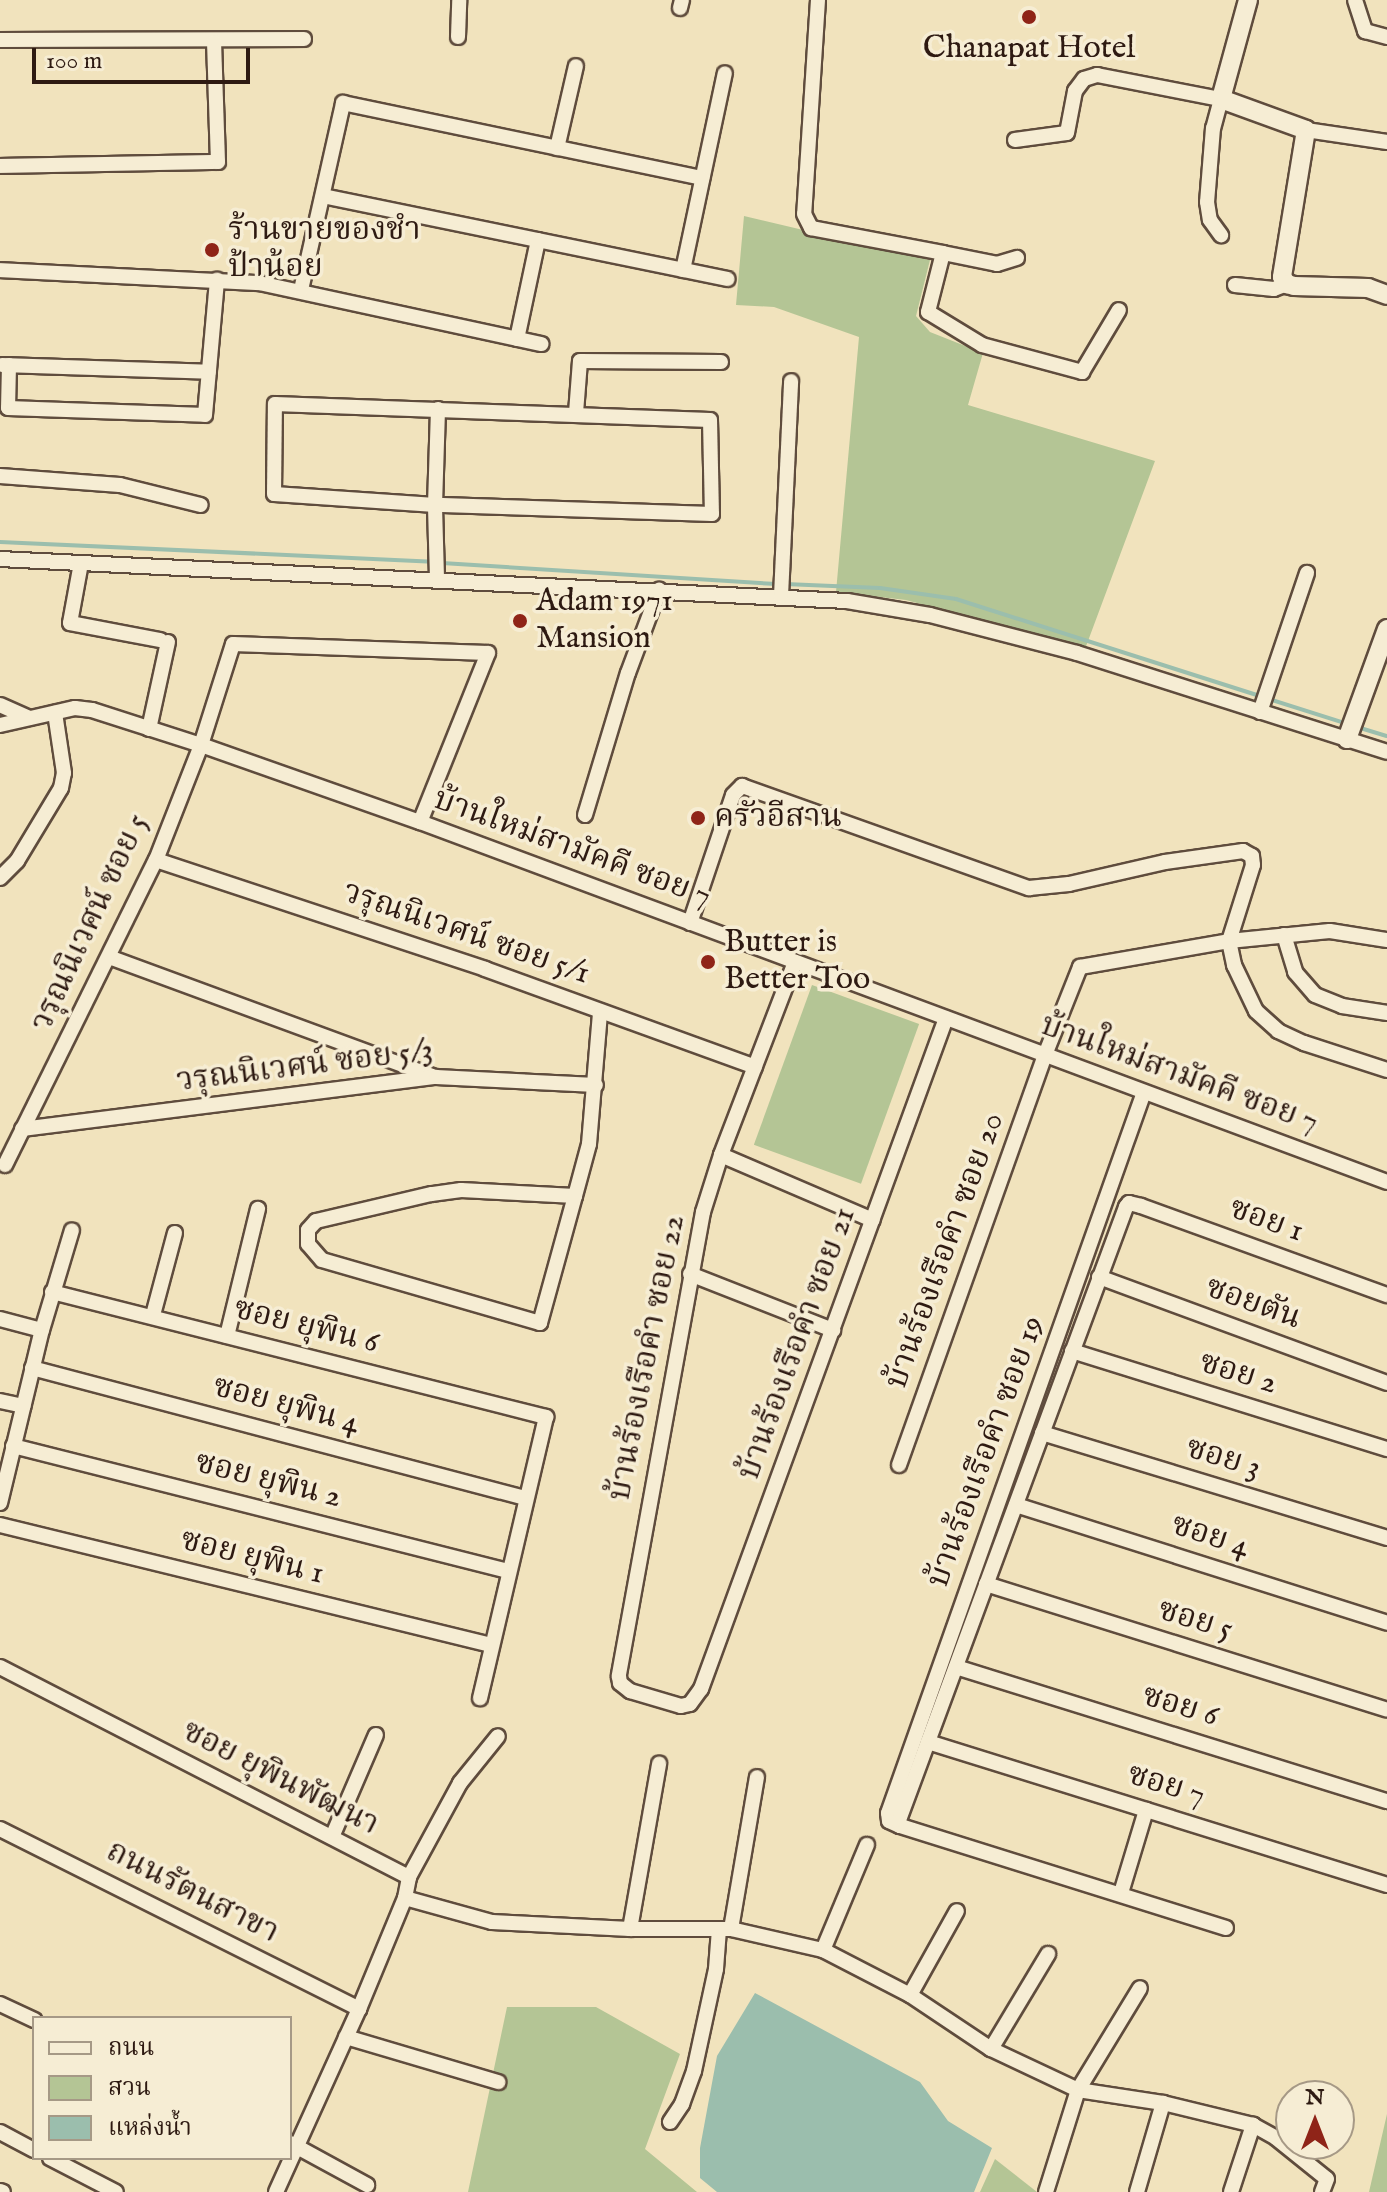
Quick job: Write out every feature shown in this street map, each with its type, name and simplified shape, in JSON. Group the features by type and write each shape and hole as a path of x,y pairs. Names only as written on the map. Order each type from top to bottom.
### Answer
{"street":[{"path":"458,37 459,0"},
{"path":"818,0 804,214 811,228 997,264 1017,258"},
{"path":"1221,235 1212,225 1207,202 1213,128 1248,0"},
{"path":"1355,0 1365,31 1387,37"},
{"path":"0,40 214,42 304,39"},
{"path":"0,166 218,162 214,42"},
{"path":"557,148 576,66"},
{"path":"683,270 725,73"},
{"path":"1015,140 1064,135 1070,126 1075,91 1084,79 1097,75 1221,99 1306,130 1387,142"},
{"path":"301,290 343,103 702,178"},
{"path":"1287,284 1282,277 1306,130"},
{"path":"323,196 728,279"},
{"path":"517,339 538,240"},
{"path":"943,253 928,312 982,345 1082,372 1119,310"},
{"path":"0,270 217,280 301,290 541,344"},
{"path":"209,372 4,365 8,408 205,415 209,372 217,280"},
{"path":"1235,285 1274,289 1287,284 1368,288 1387,295"},
{"path":"576,413 580,361 721,362"},
{"path":"781,589 791,381"},
{"path":"275,404 438,409 710,420 712,514 435,505 274,494 275,404"},
{"path":"437,578 435,505 438,409"},
{"path":"0,476 120,485 201,505"},
{"path":"0,559 659,590 781,589 930,615 1263,703 1351,728 1387,752"},
{"path":"81,563 70,623 164,641 149,729"},
{"path":"1263,703 1307,573"},
{"path":"585,815 628,673 659,590"},
{"path":"1351,728 1387,629"},
{"name":"วรุณนิเวศน์ ซอย 5","path":"5,1165 156,860 201,745 233,644 488,653 420,822"},
{"path":"0,705 29,718"},
{"name":"บ้านใหม่สามัคคี ซอย 7","path":"0,725 75,708 92,710 201,745 420,822 1387,1182"},
{"path":"0,878 17,861 61,788 64,773 55,713"},
{"path":"690,923 738,787 747,787 1029,888 1069,884 1165,862 1248,852 1253,865 1229,941 1243,987 1256,1011 1278,1031 1387,1070"},
{"name":"วรุณนิเวศน์ ซอย 5/1","path":"156,860 485,969 755,1067"},
{"path":"1229,941 1330,931 1387,940"},
{"path":"1284,935 1295,972 1315,995 1342,1006 1387,1013"},
{"name":"บ้านร้องเรือคำ ซอย 20","path":"899,1465 1045,1055 1080,967 1229,941"},
{"path":"109,957 436,1077"},
{"name":"บ้านร้องเรือคำ ซอย 22","path":"701,1689 690,1704 681,1706 630,1691 620,1683 619,1676 703,1212 721,1155 795,962"},
{"path":"575,1196 461,1190 316,1221 308,1230 310,1250 322,1260 540,1323 575,1196 589,1144 600,1012"},
{"name":"บ้านร้องเรือคำ ซอย 21","path":"701,1689 946,1018"},
{"name":"วรุณนิเวศน์ ซอย 5/3","path":"22,1129 436,1077 596,1085"},
{"name":"บ้านร้องเรือคำ ซอย 19","path":"900,1826 889,1821 888,1813 1144,1092"},
{"path":"721,1155 873,1220"},
{"name":"ซอย 1","path":"1099,1277 1129,1203 1387,1295"},
{"path":"227,1336 258,1209"},
{"path":"0,1503 52,1292 72,1230"},
{"path":"153,1315 175,1233"},
{"path":"690,1274 833,1330"},
{"path":"1099,1277 900,1826 1226,1928"},
{"name":"ซอยตัน","path":"1099,1277 1387,1383"},
{"name":"ซอย ยุพิน 6","path":"52,1292 153,1315 546,1417 525,1498"},
{"path":"0,1319 42,1330"},
{"name":"ซอย 2","path":"1072,1351 1387,1449"},
{"name":"ซอย ยุพิน 4","path":"32,1368 525,1498"},
{"path":"0,1401 23,1406"},
{"name":"ซอย 3","path":"1042,1433 1387,1538"},
{"name":"ซอย ยุพิน 2","path":"13,1446 508,1571"},
{"path":"480,1698 525,1498"},
{"name":"ซอย 4","path":"1016,1505 1387,1623"},
{"name":"ซอย ยุพิน 1","path":"0,1525 491,1645"},
{"name":"ซอย 5","path":"986,1584 1387,1710"},
{"name":"ซอย ยุพินพัฒนา","path":"0,1667 409,1877"},
{"name":"ซอย 6","path":"956,1667 1387,1801"},
{"path":"332,1837 376,1735"},
{"path":"367,2185 294,2145 359,2009 405,1898 409,1877 460,1783 498,1736"},
{"name":"ซอย 7","path":"928,1742 1387,1885"},
{"path":"630,1929 659,1764"},
{"path":"670,2122 682,2104 694,2071 757,1777"},
{"path":"1121,1893 1146,1810"},
{"name":"ถนนรัตนสาขา","path":"0,1829 359,2009"},
{"path":"823,1950 867,1845"},
{"path":"405,1898 492,1922 630,1929 725,1929 823,1950 910,1995 991,2049 1078,2090 1163,2103 1253,2125 1276,2138 1327,2179 1322,2192"},
{"path":"910,1995 957,1911"},
{"path":"991,2049 1048,1954"},
{"path":"1046,2192 1078,2090 1140,1988"},
{"path":"0,2004 32,2019"},
{"path":"346,2037 498,2082"},
{"path":"1137,2192 1163,2103"},
{"path":"1231,2192 1253,2125"},
{"path":"0,2132 32,2149"},
{"path":"54,2160 116,2192"},
{"path":"276,2192 288,2160"}],"green space":[{"path":"744,216 930,260 916,316 930,332 983,353 968,405 1155,461 1085,649 906,600 836,592 859,337 774,307 736,305"},
{"path":"812,985 919,1024 861,1184 754,1145"},
{"path":"507,2007 596,2007 680,2054 645,2149 697,2192 468,2192"},
{"path":"1387,2114 1387,2192 1369,2192"},
{"path":"995,2159 1037,2192 980,2192"}],"water":[{"path":"755,1993 920,2082 948,2121 992,2148 974,2192 717,2192 700,2178 700,2148 717,2056"}],"waterway":[{"path":"0,542 433,562"},
{"path":"442,563 776,584"},
{"path":"785,584 880,588 956,599 1260,696"},
{"path":"1269,699 1348,724"},
{"path":"1357,727 1387,736"}],"place":[{"name":"Chanapat Hotel","path":"1029,17"},
{"name":"ร้านขายของชำ ป้าน้อย","path":"212,250"},
{"name":"Adam 1971 Mansion","path":"520,621"},
{"name":"ครัวอีสาน","path":"698,818"},
{"name":"Butter is Better Too","path":"708,962"}]}
